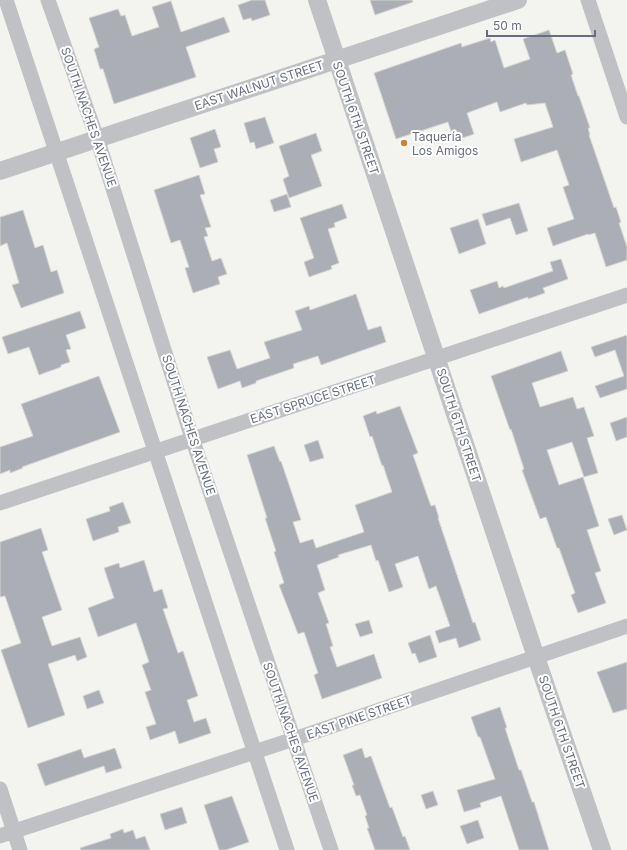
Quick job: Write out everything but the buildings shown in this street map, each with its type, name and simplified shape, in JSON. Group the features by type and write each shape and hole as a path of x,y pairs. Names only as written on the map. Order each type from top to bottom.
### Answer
{"street":[{"path":"6,0 287,850"},
{"name":"SOUTH NACHES AVENUE","path":"48,0 97,138 192,438 331,850"},
{"name":"SOUTH 6TH STREET","path":"317,0 536,657 602,850"},
{"name":"EAST WALNUT STREET","path":"0,171 518,0"},
{"path":"588,0 627,117"},
{"name":"EAST SPRUCE STREET","path":"0,503 627,294"},
{"name":"EAST PINE STREET","path":"7,833 294,739 627,626"},
{"path":"0,789 7,833 20,850"}],"place":[{"name":"Taquería Los Amigos","path":"404,143"}]}
